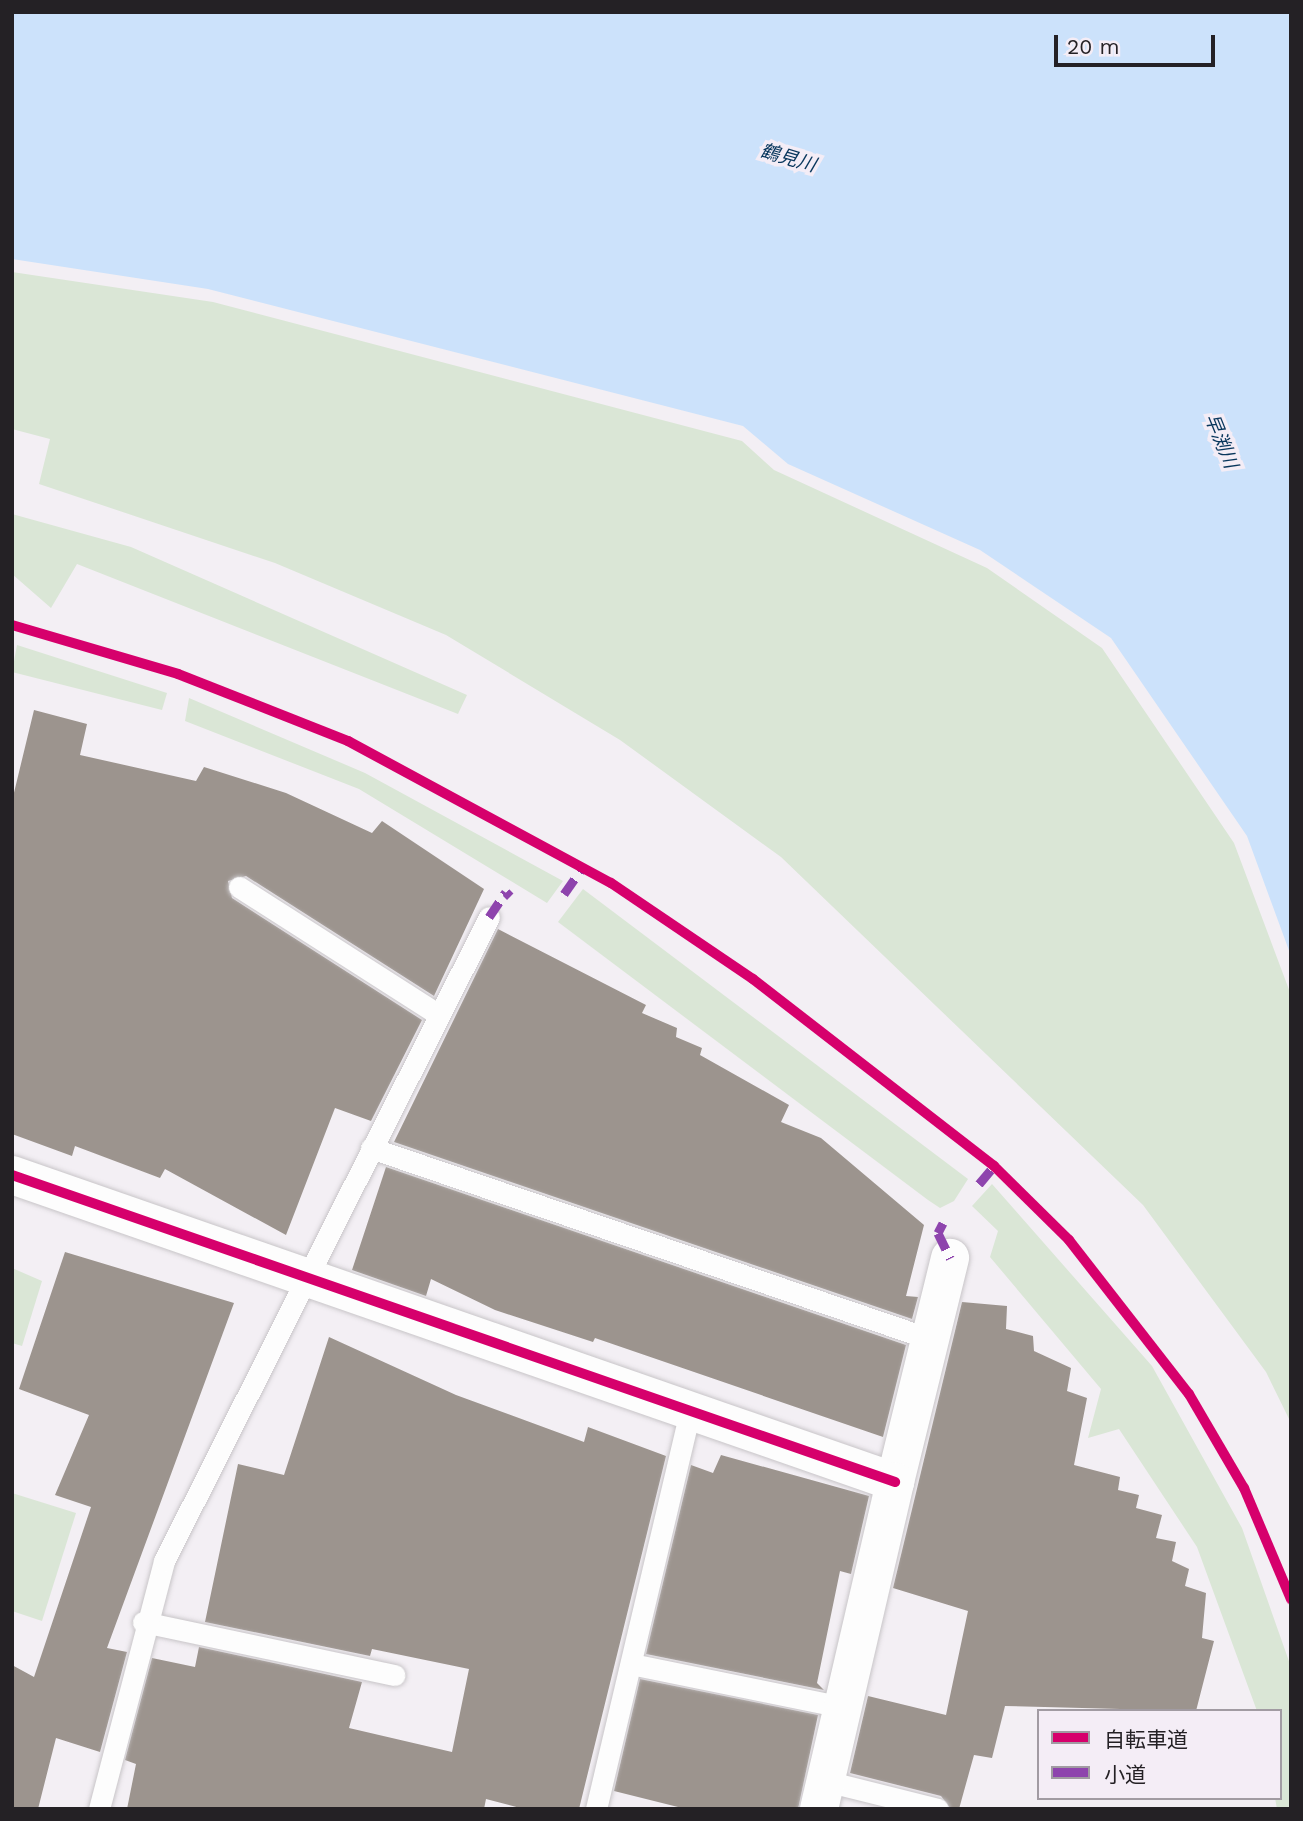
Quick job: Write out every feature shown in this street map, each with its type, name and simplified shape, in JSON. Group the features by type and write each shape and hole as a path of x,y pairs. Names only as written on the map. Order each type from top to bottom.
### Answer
{"street":[{"path":"12,1175 304,1280 895,1482"},
{"path":"822,1795 950,1258"}],"lane":[{"path":"239,887 439,1015"},
{"path":"99,1809 143,1622 164,1561 489,917"},
{"path":"371,1148 930,1339"},
{"path":"596,1809 690,1412"},
{"path":"143,1622 394,1675"},
{"path":"631,1664 843,1707"},
{"path":"822,1795 938,1809"}],"green space":[{"path":"12,272 213,302 742,441 774,470 987,568 1102,648 1234,843 1291,995 1291,1423 1266,1372 1143,1205 781,857 620,740 446,635 275,563 39,484 50,439 12,429"},
{"path":"12,514 131,547 467,695 458,714 77,564 51,608 12,574"},
{"path":"17,645 167,693 162,710 12,672"},
{"path":"189,698 365,773 563,881 547,903 359,789 185,721"},
{"path":"583,889 968,1179 954,1201 940,1208 928,1200 558,922"},
{"path":"992,1184 1152,1366 1242,1528 1291,1667 1291,1809 1277,1809 1275,1800 1282,1800 1282,1709 1256,1709 1197,1547 1119,1429 1088,1438 1101,1389 990,1257 998,1231 972,1206"},
{"path":"12,1268 42,1281 22,1346 12,1343"},
{"path":"12,1493 76,1513 42,1621 12,1611"}],"water":[{"path":"12,12 1291,12 1291,956 1247,836 1111,638 980,550 788,464 743,426 208,289 12,259"}],"building":[{"path":"34,710 87,724 80,755 196,781 204,767 286,793 372,833 382,821 484,889 434,996 246,876 228,881 232,898 422,1020 371,1121 335,1108 286,1235 165,1169 160,1178 75,1146 72,1156 12,1134 12,801"},
{"path":"498,929 646,1005 642,1013 677,1028 676,1037 702,1048 700,1055 789,1105 781,1122 821,1138 924,1225 906,1296 918,1297 912,1319 394,1142"},
{"path":"386,1167 906,1345 883,1437 595,1338 593,1342 495,1310 431,1279 426,1296 352,1270"},
{"path":"65,1252 234,1303 107,1648 127,1652 100,1752 56,1738 38,1809 12,1809 12,1665 34,1677 91,1507 55,1495 89,1415 19,1389"},
{"path":"962,1302 1007,1306 1006,1329 1033,1336 1034,1351 1071,1368 1067,1391 1087,1398 1074,1465 1120,1477 1118,1490 1139,1495 1136,1508 1162,1515 1156,1538 1176,1542 1172,1561 1189,1569 1185,1586 1206,1593 1202,1638 1214,1641 1197,1709 1005,1706 992,1758 974,1755 959,1809 951,1809 941,1796 850,1773 868,1696 946,1715 968,1611 893,1588"},
{"path":"329,1337 456,1395 584,1442 588,1427 666,1456 579,1809 524,1809 486,1799 484,1809 127,1809 136,1764 125,1760 152,1658 195,1667 199,1647 362,1682 349,1728 452,1752 469,1669 372,1649 370,1656 205,1622 238,1464 284,1475"},
{"path":"721,1455 869,1496 851,1574 840,1571 817,1683 824,1690 646,1654 691,1465 713,1473"},
{"path":"640,1679 818,1715 798,1809 686,1809 614,1791"}],"marked path":[{"path":"564,894 583,867"},
{"path":"489,917 506,892 510,896"},
{"path":"979,1184 994,1166"},
{"path":"943,1223 938,1233 950,1258"}],"cycle path":[{"path":"12,625 178,674 348,741 611,883 753,979 994,1166 1069,1240 1189,1394 1244,1488 1291,1599"},
{"path":"12,1175 895,1482"}],"water label":[{"name":"鶴見川","path":"788,158"},
{"name":"早渕川","path":"1221,441"}]}
